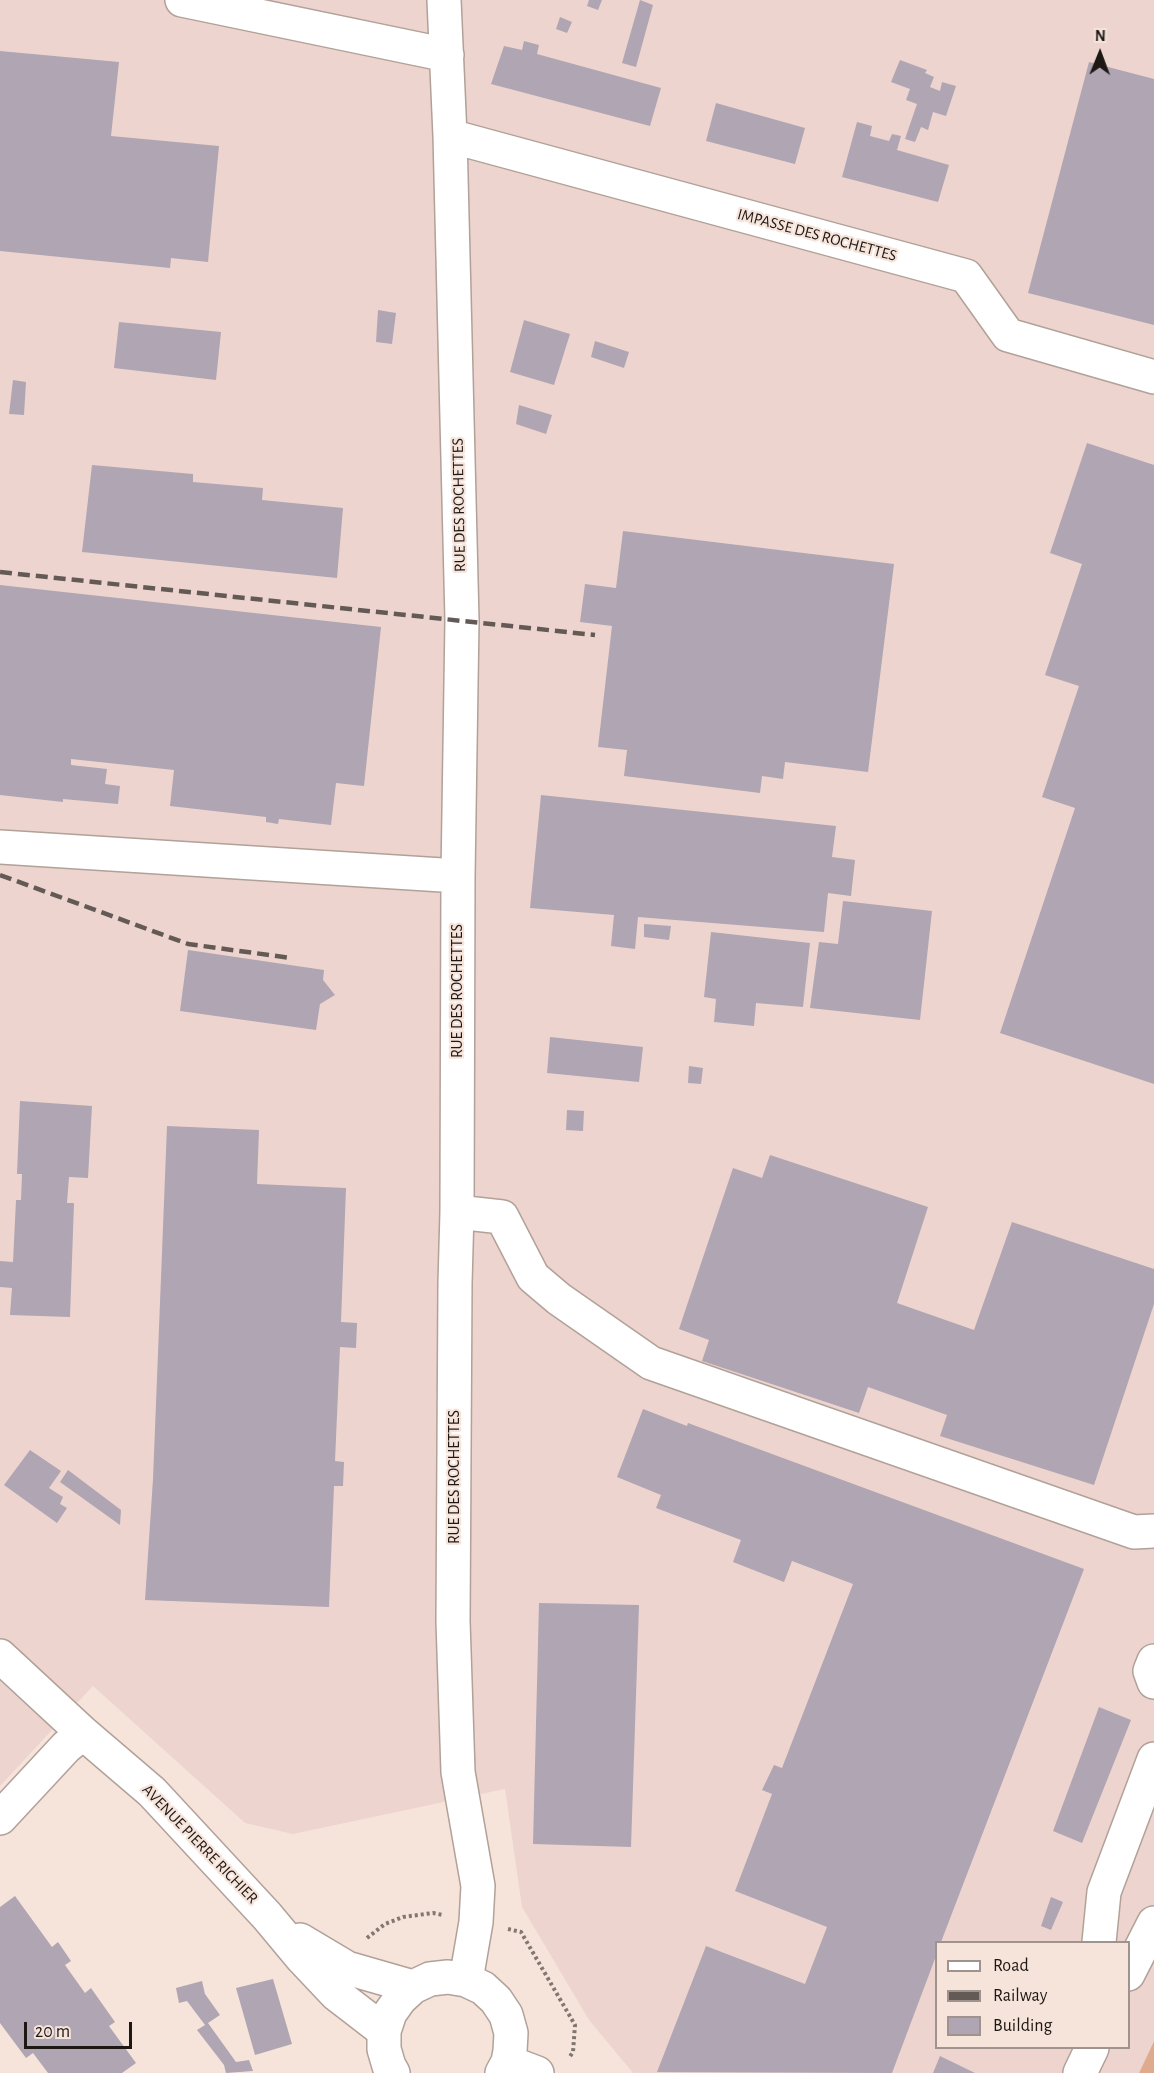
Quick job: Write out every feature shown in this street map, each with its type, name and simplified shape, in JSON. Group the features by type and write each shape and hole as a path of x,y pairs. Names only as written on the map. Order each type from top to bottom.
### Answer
{"street":[{"path":"182,0 447,55"},
{"name":"RUE DES ROCHETTES","path":"444,0 450,136 462,620 453,1621 458,1772 478,1886 476,1922 466,1980"},
{"name":"IMPASSE DES ROCHETTES","path":"450,136 966,276 1008,335 1154,377"},
{"path":"0,847 458,876"},
{"path":"457,1212 502,1217 533,1277 558,1299 651,1363 1134,1532 1154,1531"},
{"name":"AVENUE PIERRE RICHIER","path":"0,1656 83,1733 152,1792 336,1994 384,2031"},
{"path":"1154,1661 1150,1671 1154,1682"},
{"path":"0,1818 66,1747 83,1733"},
{"path":"1099,1941 1104,1892 1154,1759"},
{"path":"267,1916 347,1968 413,1987"},
{"path":"1130,1970 1154,1923"},
{"path":"393,2073 384,2049 384,2031 390,2013 399,1999 413,1987 430,1979 448,1977 466,1980 483,1988 496,2000 506,2015 516,2069"}],"shaded area":[{"path":"0,0 1154,0 1154,2041 1139,2073 633,2073 589,2020 522,1907 505,1789 293,1834 245,1823 93,1686 0,1786"},
{"path":"1154,2041 1154,2073 1139,2073"}],"building":[{"path":"589,0 602,0 598,10 587,6"},
{"path":"640,0 653,5 636,67 622,63"},
{"path":"560,17 572,22 567,33 556,29"},
{"path":"524,41 539,45 537,54 661,88 650,126 491,84 504,46 522,50"},
{"path":"0,51 119,62 111,136 219,146 208,262 171,258 170,268 0,251"},
{"path":"900,60 927,70 925,73 934,77 930,87 940,91 942,82 956,86 946,116 933,112 928,130 921,127 915,142 905,139 917,104 906,100 910,89 891,82"},
{"path":"1089,62 1154,79 1154,325 1028,293"},
{"path":"716,103 805,128 795,164 706,141"},
{"path":"857,122 872,126 870,136 889,141 892,134 901,136 897,150 949,165 938,202 842,177"},
{"path":"378,310 396,313 392,344 376,342"},
{"path":"524,320 570,334 554,385 510,372"},
{"path":"119,322 221,332 216,380 114,368"},
{"path":"595,341 629,352 624,368 591,357"},
{"path":"13,380 26,382 24,415 9,414"},
{"path":"519,405 552,415 546,434 516,424"},
{"path":"1087,443 1154,465 1154,1084 1000,1033 1075,808 1042,797 1079,686 1045,675 1082,564 1050,553"},
{"path":"92,465 193,474 193,482 263,488 262,500 343,508 337,578 82,552"},
{"path":"623,531 894,564 868,772 785,762 783,779 762,776 760,793 624,776 627,750 598,747 612,626 580,622 585,584 616,588"},
{"path":"0,585 381,627 364,786 336,783 331,825 279,819 278,824 266,822 266,817 170,806 174,770 71,759 71,765 107,769 105,784 120,786 118,804 63,799 63,802 0,795"},
{"path":"541,795 836,826 832,857 855,860 851,896 828,893 824,932 638,917 635,949 611,946 614,915 530,908"},
{"path":"843,901 932,911 920,1020 810,1008 819,942 838,944"},
{"path":"644,924 671,926 669,940 644,937"},
{"path":"711,932 810,943 803,1007 756,1003 754,1026 714,1022 716,999 704,997"},
{"path":"188,950 324,970 323,980 335,995 320,1004 316,1030 180,1011"},
{"path":"550,1037 643,1047 639,1082 547,1073"},
{"path":"689,1066 703,1068 701,1084 688,1083"},
{"path":"20,1101 92,1106 88,1178 69,1177 67,1203 74,1203 70,1317 10,1315 12,1288 0,1287 0,1261 13,1262 16,1200 21,1200 22,1174 17,1174"},
{"path":"567,1110 584,1111 583,1131 566,1130"},
{"path":"167,1126 259,1130 257,1184 346,1188 341,1322 357,1323 356,1348 340,1347 335,1461 344,1462 343,1486 334,1486 329,1607 145,1600 153,1479"},
{"path":"770,1155 928,1207 897,1303 974,1330 1012,1222 1154,1269 1154,1304 1094,1485 940,1436 947,1415 868,1387 859,1413 702,1361 709,1340 679,1329 733,1168 762,1178"},
{"path":"643,1409 687,1426 688,1423 1084,1569 941,1941 935,1941 935,1959 892,2073 657,2072 706,1946 805,1984 827,1927 735,1891 772,1794 762,1790 774,1765 782,1768 853,1584 792,1561 784,1582 733,1562 741,1540 656,1508 661,1495 617,1477"},
{"path":"30,1450 61,1471 49,1488 63,1497 60,1504 67,1508 57,1523 4,1485"},
{"path":"68,1470 121,1510 120,1525 60,1482"},
{"path":"539,1603 639,1605 631,1847 533,1844"},
{"path":"1099,1707 1131,1720 1082,1843 1053,1831"},
{"path":"15,1896 52,1947 58,1942 71,1961 65,1965 85,1993 91,1988 115,2022 109,2026 136,2063 122,2073 48,2073 33,2053 26,2058 0,2023 0,1907"},
{"path":"1051,1897 1063,1902 1051,1930 1041,1926"},
{"path":"273,1979 292,2044 255,2055 236,1988"},
{"path":"202,1981 205,1994 220,2015 208,2023 236,2062 249,2060 253,2071 226,2073 224,2065 197,2030 205,2025 187,2001 179,2003 176,1988"},
{"path":"940,2056 975,2073 933,2073"}],"railway":[{"path":"0,572 595,635"},
{"path":"0,875 188,944 291,958"}]}
